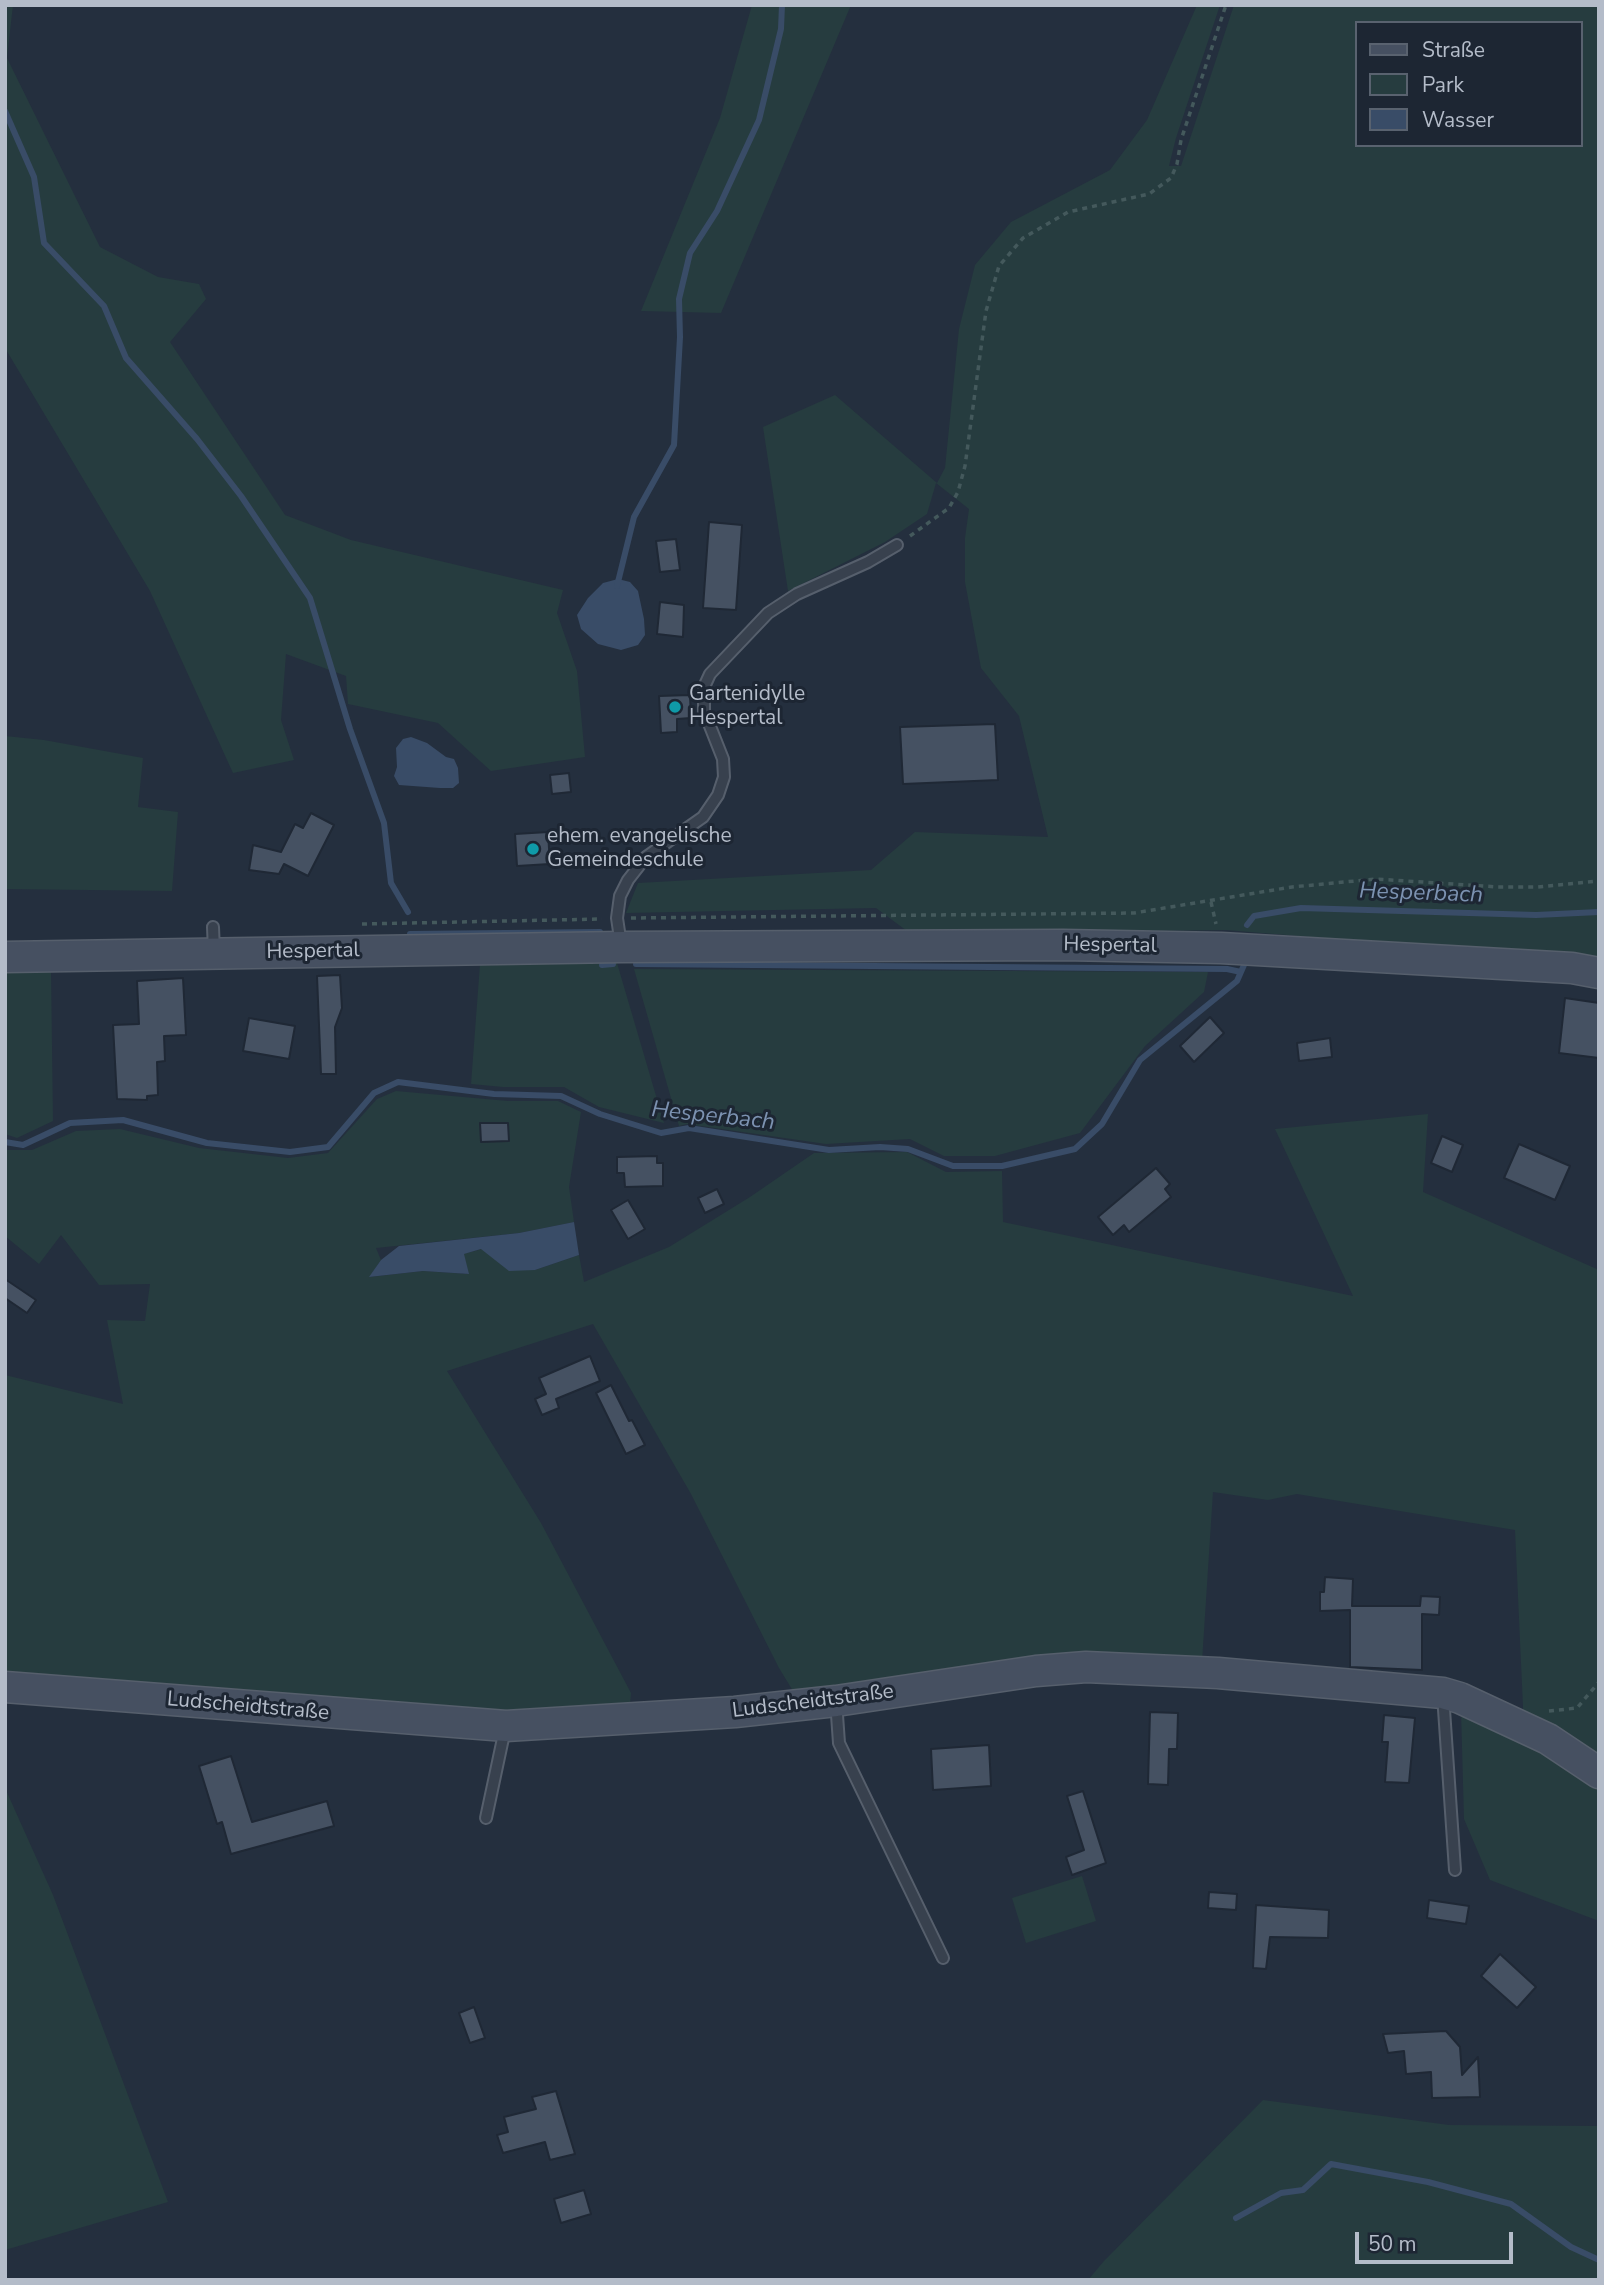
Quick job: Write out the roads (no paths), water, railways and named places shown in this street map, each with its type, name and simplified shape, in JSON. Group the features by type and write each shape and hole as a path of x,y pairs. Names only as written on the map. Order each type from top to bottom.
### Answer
{"street":[{"name":"Hespertal","path":"5,957 214,940 619,933 1221,948 1572,968 1599,972"},
{"name":"Ludscheidtstraße","path":"5,1687 506,1726 735,1712 836,1701 1036,1671 1086,1667 1218,1673 1443,1693 1461,1698 1548,1739 1599,1773"}],"lane":[{"path":"619,933 620,896 628,880 646,857 703,817 718,795 724,777 723,759 704,711 704,687 710,674 768,613 797,594 868,562 897,545"},
{"path":"1443,1693 1455,1870"},
{"path":"836,1701 839,1743 943,1958"},
{"path":"486,1818 506,1726"}],"water":[{"path":"618,579 630,582 638,591 645,635 638,645 621,650 598,644 581,629 577,615 588,598 603,583"},
{"path":"411,737 454,759 459,783 453,788 399,785 394,776 397,767 396,748 403,739"},
{"path":"574,1222 579,1255 535,1270 509,1271 481,1249 464,1254 469,1274 423,1271 369,1277 381,1260 399,1246 519,1233"}],"waterway":[{"path":"617,586 634,517 674,445 680,337 679,299 690,253 717,211 759,120 781,29 782,5"},
{"path":"5,111 34,177 44,243 104,306 126,358 197,439 241,496 310,598 350,729 384,823 391,883 408,912"},
{"name":"Hesperbach","path":"1247,925 1254,916 1301,908 1536,915 1599,912"},
{"path":"410,934 600,932"},
{"path":"602,965 613,964"},
{"path":"636,964 1227,969 1241,972"},
{"name":"Hesperbach","path":"5,1142 23,1145 70,1123 123,1120 207,1143 290,1152 328,1147 374,1093 398,1082 494,1094 561,1096 600,1114 661,1133 689,1128 829,1150 880,1147 908,1149 953,1166 1002,1166 1075,1149 1102,1124 1140,1060 1237,981 1244,965"},
{"path":"1236,2218 1281,2193 1303,2190 1331,2164 1428,2182 1511,2204 1571,2247 1599,2260"}],"place":[{"name":"Gartenidylle Hespertal","path":"675,707"},
{"name":"ehem. evangelische Gemeindeschule","path":"533,849"}]}
